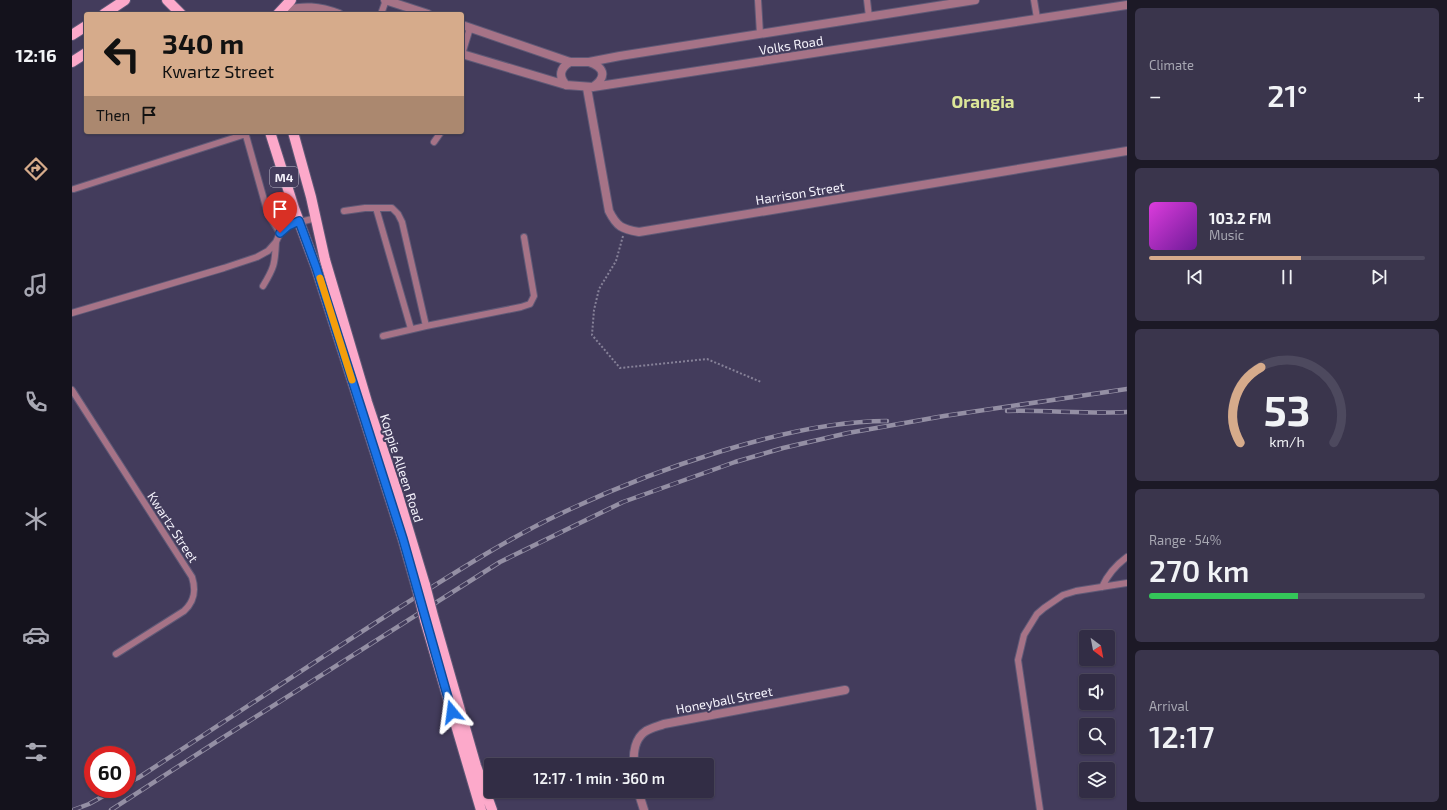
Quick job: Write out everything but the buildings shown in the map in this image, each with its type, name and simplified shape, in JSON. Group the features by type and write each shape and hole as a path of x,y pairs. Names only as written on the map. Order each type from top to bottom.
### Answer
{"main road":[{"path":"107,12 125,0"},
{"path":"168,0 179,12"},
{"path":"280,12 291,0"},
{"path":"72,62 84,54"},
{"name":"Koppie Alleen Road","path":"271,134 299,221 316,267 403,539 421,586"},
{"name":"Koppie Alleen Road","path":"294,134 316,218 325,260 367,402 397,492 429,618 481,810"},
{"name":"Koppie Alleen Road","path":"429,618 476,766 492,810"}],"street":[{"path":"386,0 422,12"},
{"name":"Volks Road","path":"466,27 570,62 589,62 976,0"},
{"name":"Volks Road","path":"464,55 566,85 590,88 1127,5"},
{"path":"280,12 302,7 314,7 335,12"},
{"path":"566,85 561,78 561,72 562,68 570,62"},
{"path":"589,62 596,64 602,71 600,81 590,88 609,211 614,222 625,230"},
{"name":"Harrison Street","path":"625,230 639,232 1127,150"},
{"name":"Honeyball Street","path":"634,758 636,744 646,731 664,724 845,690"},
{"path":"640,798 644,810"}],"lane":[{"path":"382,12 386,0"},
{"path":"758,0 760,34"},
{"path":"867,0 869,17"},
{"path":"1034,0 1037,18"},
{"path":"464,40 466,27"},
{"path":"74,189 242,134"},
{"path":"245,134 268,214 280,233"},
{"path":"434,142 440,134"},
{"path":"376,208 411,329"},
{"path":"344,211 392,208 398,214 402,222 426,326"},
{"path":"72,314 257,257 268,251 276,242 280,233 288,226 299,221 316,218"},
{"path":"383,336 530,304 534,296 524,237"},
{"path":"263,286 274,268 276,261 276,242"},
{"name":"Kwartz Street","path":"72,390 192,577 195,590 192,601 184,611 116,654"},
{"path":"1102,587 1114,568 1127,556"},
{"path":"1040,810 1020,682 1018,660 1024,635 1033,619 1044,608 1070,592 1127,583"}],"path":[{"path":"625,230 616,261 599,289 594,310 592,335 620,368 707,359 761,382"}],"railway":[{"path":"111,810 500,562 623,502 735,462 783,448 848,433 944,416 1127,389"},
{"path":"1007,411 1097,413 1127,412"},
{"path":"136,779 452,574 516,537 560,514 599,496 680,464 742,445 783,434 824,426 845,423 887,421"},
{"path":"73,810 100,798"}],"slow traffic":[{"path":"320,278 352,380"}],"district":[{"name":"Orangia","path":"983,101"}],"route":[{"path":"280,233 288,226 299,221 316,267 403,539 452,712"}]}
